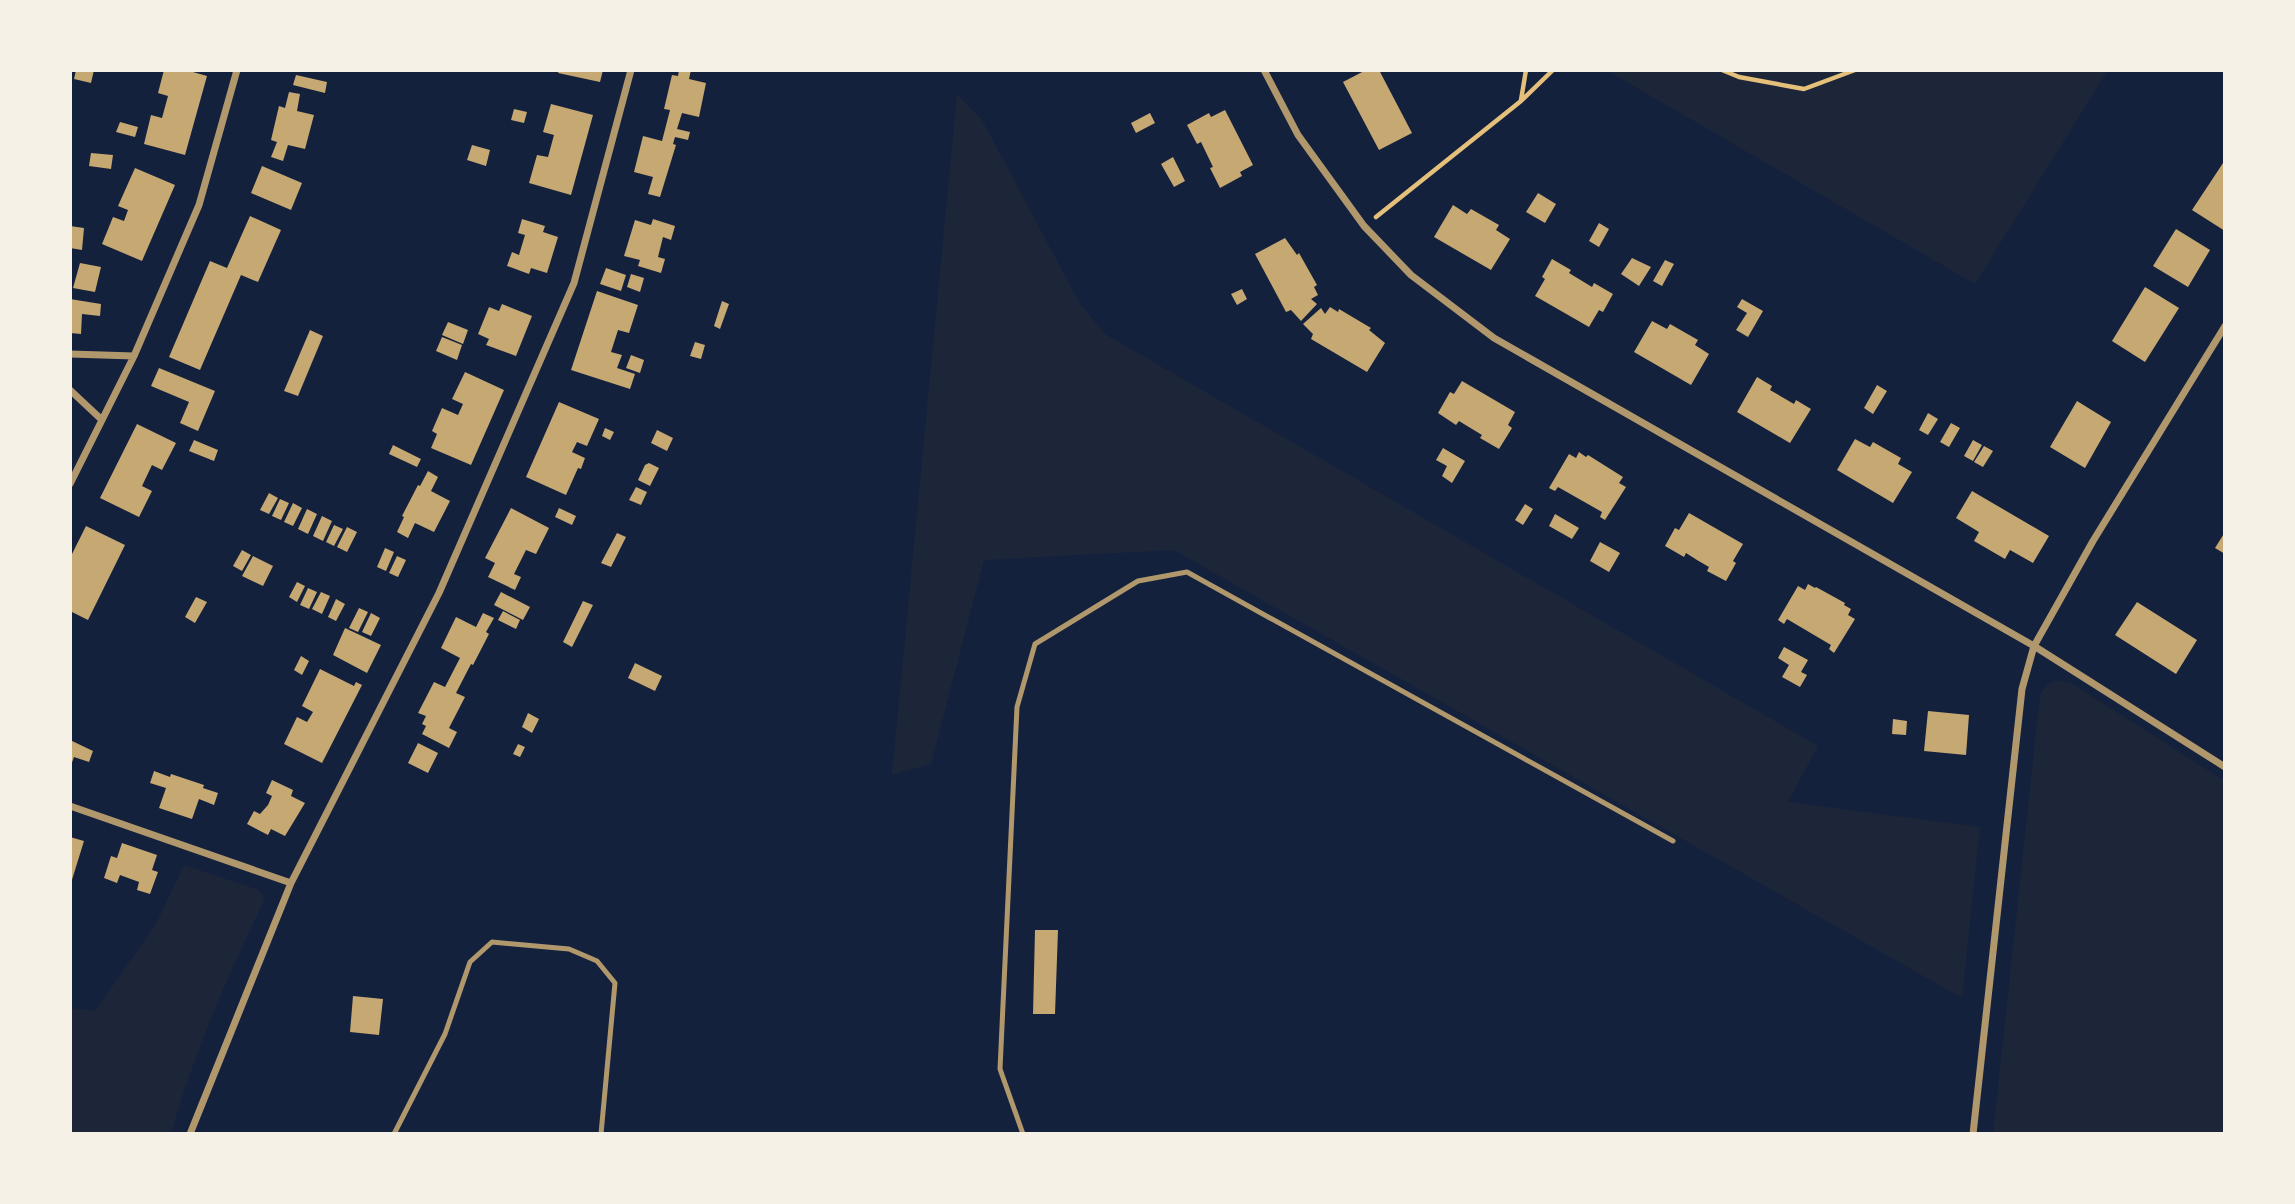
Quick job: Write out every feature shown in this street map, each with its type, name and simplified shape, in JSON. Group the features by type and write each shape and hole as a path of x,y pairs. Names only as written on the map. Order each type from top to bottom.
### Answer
{"street":[{"path":"70,484 134,356 199,205 237,70"},
{"path":"190,1134 290,883 439,593 573,283 631,70"},
{"path":"1264,70 1298,135 1364,226 1411,275 1494,338 2034,646 2225,767"},
{"path":"1973,1134 2022,689 2034,646 2093,541 2225,326"},
{"path":"70,354 134,356"},
{"path":"70,390 102,420"},
{"path":"70,806 290,883"}],"lane":[{"path":"1023,1134 1000,1069 1017,707 1035,644 1138,581 1187,572 1673,841"},
{"path":"394,1134 445,1034 470,962 492,942 569,949 597,961 615,983 601,1134"}],"path":[{"path":"1521,101 1526,70"},
{"path":"1364,226 1521,101 1553,70"},
{"path":"1722,70 1740,77 1804,89 1855,70"},
{"path":"1732,70 1740,77"}],"shaded area":[{"path":"1606,70 2108,70 1975,284"},
{"path":"957,94 982,120 1080,304 1105,334 1818,746 1788,802 1980,827 1962,998 1174,550 984,560 931,764 892,775"},
{"path":"2058,680 2071,683 2225,781 2225,1134 1993,1134 2040,695 2048,684"},
{"path":"184,865 259,890 265,899 213,1014 190,1073 171,1134 70,1134 70,1008 95,1011 156,924"}],"building":[{"path":"76,70 94,70 91,83 74,79"},
{"path":"164,70 186,70 207,76 185,155 144,144 151,115 162,118 168,96 158,93"},
{"path":"559,70 603,70 600,82 558,73"},
{"path":"679,70 691,70 689,79 706,83 699,117 682,113 677,129 690,132 688,140 675,137 673,144 676,145 660,197 648,194 653,177 634,172 643,136 662,141 670,110 664,109 672,75 678,76"},
{"path":"1366,70 1379,70 1412,133 1379,150 1343,82"},
{"path":"296,75 327,82 325,93 293,85"},
{"path":"289,92 300,94 297,111 314,115 305,149 288,145 283,161 271,157 277,142 271,140 279,106 285,108"},
{"path":"551,104 593,115 571,195 529,183 537,155 548,157 554,135 543,132"},
{"path":"514,109 527,112 524,123 511,120"},
{"path":"1225,110 1253,165 1240,172 1242,176 1220,188 1201,142 1197,144 1187,125 1209,113 1211,117"},
{"path":"1150,113 1155,123 1136,133 1131,123"},
{"path":"120,122 138,127 135,137 116,132"},
{"path":"472,145 490,150 486,166 467,160"},
{"path":"91,153 113,155 111,169 89,166"},
{"path":"1173,157 1185,181 1174,187 1161,164"},
{"path":"2225,160 2225,231 2192,210"},
{"path":"262,166 302,183 291,210 251,193"},
{"path":"135,168 175,185 142,261 102,244 113,217 124,221 128,210 118,206"},
{"path":"1538,193 1556,204 1545,223 1526,212"},
{"path":"1453,205 1467,214 1471,209 1499,225 1496,230 1510,239 1491,270 1434,237"},
{"path":"250,216 281,230 258,282 241,275 200,370 169,357 210,261 227,268"},
{"path":"522,219 545,226 543,232 558,237 547,273 531,268 529,274 507,266 512,252 519,255 525,235 518,233"},
{"path":"653,219 675,226 671,240 663,237 658,257 665,259 661,273 638,266 640,260 624,256 635,220 651,225"},
{"path":"1599,223 1609,229 1599,247 1589,241"},
{"path":"70,226 84,228 82,250 70,248"},
{"path":"2176,229 2210,250 2188,287 2153,266"},
{"path":"1285,238 1297,255 1299,253 1317,285 1314,287 1318,295 1311,299 1317,304 1301,321 1291,310 1286,312 1255,254"},
{"path":"1632,258 1651,267 1639,286 1621,274"},
{"path":"1552,259 1592,287 1594,283 1613,294 1603,312 1599,310 1589,327 1535,296"},
{"path":"1665,260 1674,264 1662,286 1653,281"},
{"path":"80,263 101,267 95,292 73,288"},
{"path":"606,268 626,275 621,291 600,284"},
{"path":"631,274 644,278 640,292 627,287"},
{"path":"2145,287 2179,308 2145,362 2112,341"},
{"path":"1242,289 1247,299 1237,305 1231,294"},
{"path":"597,291 638,305 629,333 618,330 611,352 622,355 617,368 635,374 630,389 571,370"},
{"path":"70,299 101,304 100,316 82,314 81,334 70,333"},
{"path":"1742,299 1763,311 1748,337 1736,330 1747,313 1737,307"},
{"path":"722,301 729,304 720,329 714,326"},
{"path":"502,304 532,316 516,356 486,345 489,339 478,334 489,307 499,311"},
{"path":"1330,307 1338,312 1339,309 1371,328 1369,330 1385,343 1367,372 1311,339 1313,334 1303,324 1321,308 1325,314"},
{"path":"1652,321 1667,329 1670,324 1698,340 1695,345 1709,354 1691,385 1634,352"},
{"path":"448,322 468,330 463,344 442,335"},
{"path":"310,330 323,336 298,396 284,391"},
{"path":"442,337 462,345 457,360 436,351"},
{"path":"695,342 705,345 701,359 690,356"},
{"path":"631,355 644,360 640,373 626,368"},
{"path":"159,368 215,391 198,431 180,423 189,402 151,386"},
{"path":"465,372 504,390 471,465 431,448 437,434 432,431 442,408 458,415 463,404 452,399"},
{"path":"1757,377 1772,386 1770,390 1794,404 1796,400 1811,409 1790,443 1737,412"},
{"path":"1462,381 1515,412 1508,425 1512,428 1499,449 1459,421 1456,425 1438,413 1450,392 1454,394"},
{"path":"1877,385 1887,391 1873,414 1864,408"},
{"path":"2077,401 2111,422 2085,468 2050,447"},
{"path":"559,402 599,419 587,446 577,442 572,452 585,458 566,495 526,477"},
{"path":"1928,413 1938,419 1928,435 1919,430"},
{"path":"1951,423 1960,428 1949,447 1940,442"},
{"path":"137,424 176,443 162,470 152,465 142,486 152,491 139,517 100,498"},
{"path":"605,428 614,432 610,440 602,436"},
{"path":"657,430 673,438 667,451 651,443"},
{"path":"1855,439 1870,447 1873,442 1901,458 1898,464 1912,472 1893,503 1837,470"},
{"path":"194,440 218,450 214,461 189,451"},
{"path":"1973,440 1982,445 1973,461 1964,456"},
{"path":"393,445 421,459 417,467 389,454"},
{"path":"1984,446 1993,451 1983,467 1974,462"},
{"path":"1443,448 1465,461 1452,483 1442,476 1447,466 1436,460"},
{"path":"1579,452 1623,477 1619,483 1626,487 1605,520 1600,517 1602,512 1558,487 1555,491 1549,488 1569,454 1576,458"},
{"path":"649,463 659,468 650,486 638,480 645,465"},
{"path":"428,471 438,477 431,491 450,501 434,532 415,523 408,538 397,532 404,517 402,516"},
{"path":"636,487 647,492 641,505 629,500"},
{"path":"1972,491 2049,536 2033,563 2010,550 2005,559 1974,541 1979,532 1956,518"},
{"path":"269,493 278,498 269,514 260,510"},
{"path":"280,499 289,503 281,520 272,516"},
{"path":"293,503 302,508 293,526 284,522"},
{"path":"1525,504 1533,509 1523,525 1515,520"},
{"path":"511,508 549,528 536,554 526,550 514,574 521,577 515,590 488,577 495,563 485,558"},
{"path":"559,508 576,516 572,525 555,517"},
{"path":"307,509 317,514 308,534 298,529"},
{"path":"1689,513 1743,544 1726,581 1707,571 1709,567 1686,553 1684,557 1665,546 1675,528 1679,530"},
{"path":"1555,514 1579,528 1572,539 1549,526"},
{"path":"322,516 332,521 323,541 313,536"},
{"path":"334,525 343,529 334,546 326,542"},
{"path":"86,526 125,545 88,620 70,611 70,558"},
{"path":"347,527 357,532 347,552 337,547"},
{"path":"2225,532 2225,554 2215,548"},
{"path":"617,533 626,537 611,567 601,563"},
{"path":"1600,542 1620,553 1609,572 1590,561"},
{"path":"385,548 394,552 386,571 377,567"},
{"path":"242,550 251,555 242,571 233,566"},
{"path":"253,556 273,566 263,586 242,576"},
{"path":"397,556 406,560 398,577 389,573"},
{"path":"297,582 305,586 297,602 289,597"},
{"path":"1808,584 1845,603 1844,605 1851,609 1848,615 1855,619 1834,653 1829,649 1831,645 1787,619 1784,624 1778,620 1798,586 1805,590"},
{"path":"308,588 317,592 309,609 300,605"},
{"path":"321,592 330,596 322,614 312,609"},
{"path":"501,592 530,607 523,620 494,605"},
{"path":"196,597 207,602 195,623 185,617"},
{"path":"336,599 345,604 336,621 328,617"},
{"path":"583,601 593,605 572,647 563,642"},
{"path":"2137,602 2197,640 2176,674 2115,635"},
{"path":"359,608 368,612 358,632 349,628"},
{"path":"503,611 520,620 516,629 498,620"},
{"path":"371,613 380,618 371,636 362,632"},
{"path":"483,613 494,618 486,632 489,634 456,693 465,697 449,728 457,732 449,748 422,734 426,726 422,724 426,716 418,713 434,682 445,687 460,658 441,648 456,617 476,627"},
{"path":"345,628 381,645 367,673 333,655"},
{"path":"1784,647 1808,660 1801,672 1807,675 1800,687 1782,677 1789,665 1778,658"},
{"path":"301,656 309,661 302,675 294,670"},
{"path":"635,663 662,676 655,691 628,678"},
{"path":"320,669 354,686 356,682 362,685 322,763 284,744 297,717 307,722 313,712 302,706"},
{"path":"1928,711 1969,715 1966,755 1924,751"},
{"path":"528,713 539,719 532,733 522,727"},
{"path":"1893,719 1907,721 1906,735 1892,734"},
{"path":"70,740 93,751 89,762 74,757 70,768"},
{"path":"418,743 438,753 428,773 408,763"},
{"path":"518,744 525,747 520,757 513,754"},
{"path":"154,771 204,785 203,788 218,793 214,805 199,799 192,819 159,808 166,788 150,783"},
{"path":"272,780 293,790 291,796 305,803 285,836 271,829 268,835 247,824 254,811 260,814 268,805 272,796 266,793"},
{"path":"70,837 84,841 71,883 70,883"},
{"path":"122,843 157,855 152,870 158,872 150,894 137,890 139,882 120,875 117,883 104,878 111,856 117,858"},
{"path":"1035,930 1058,930 1055,1014 1033,1014"},
{"path":"353,996 383,999 379,1035 350,1032"}]}
